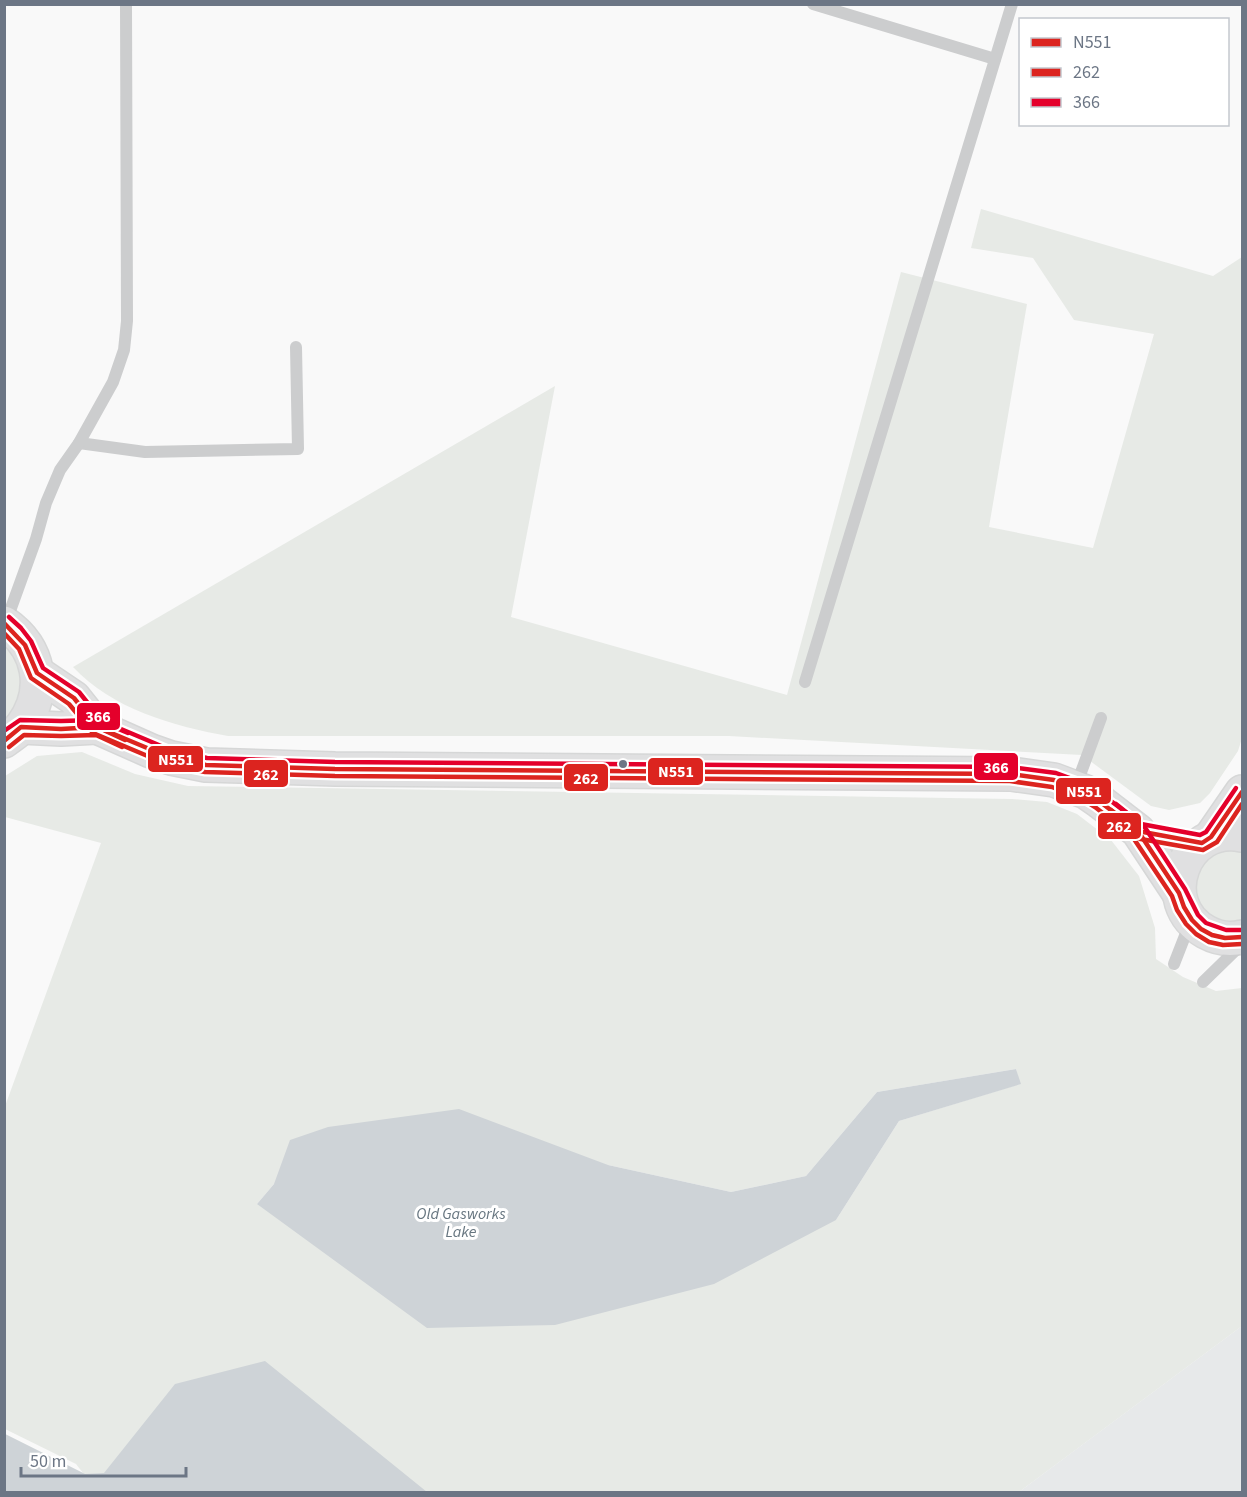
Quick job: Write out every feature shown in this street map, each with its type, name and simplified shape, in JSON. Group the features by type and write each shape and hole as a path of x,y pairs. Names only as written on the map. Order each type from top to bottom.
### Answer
{"street":[{"path":"5,623 21,637 32,654 37,674 35,702 13,734"},
{"path":"37,674 74,698 97,727"},
{"path":"13,734 97,727 161,754 206,765 335,769 1011,774 1054,780 1092,796 1138,831 1185,907 1212,935 1225,938 1242,937"},
{"path":"1185,907 1180,879 1183,865 1191,852 1218,838 1242,792"},
{"path":"1138,831 1218,838"}],"lane":[{"path":"5,623 36,539 46,503 60,470 79,443 110,389 124,350 126,334 126,4"},
{"path":"813,4 995,59"},
{"path":"805,682 1012,4"},
{"path":"79,443 145,452 298,449 296,347"},
{"path":"1075,787 1101,718"},
{"path":"1174,964 1185,907"},
{"path":"1203,982 1242,943"}],"shaded area":[{"path":"981,209 1213,276 1242,257 1242,738 1238,751 1210,793 1200,803 1169,810 1151,806 1082,755 729,736 228,736 186,727 144,714 106,694 73,667 555,386 511,617 787,695 901,272 1027,304 989,527 1093,548 1154,334 1074,320 1033,258 971,248"},
{"path":"5,646 19,666 22,691 17,707 5,722"},
{"path":"82,752 135,774 188,786 1012,799 1047,802 1077,814 1111,840 1139,876 1155,928 1156,959 1183,977 1216,991 1242,988 1242,1326 1019,1492 5,1492 5,1434 83,1473 76,1464 5,1429 4,1109 101,843 5,817 5,776 37,756","holes":["1016,1069 1020,1084 899,1121 836,1220 257,1204 274,1184 608,1165 731,1192 806,1176 877,1092"]},
{"path":"1221,849 1242,850 1242,922 1224,924 1203,911 1196,900 1195,875 1201,864"},
{"path":"1242,1326 1242,1492 1019,1492 1078,1448"}],"water":[{"name":"Old Gasworks Lake","path":"1016,1069 1021,1084 899,1121 836,1220 714,1284 555,1325 427,1328 257,1204 274,1184 290,1140 328,1127 459,1109 608,1165 731,1192 806,1176 877,1092"},
{"path":"265,1361 427,1492 5,1492 5,1434 85,1474 104,1473 175,1384"}],"transit line":[{"name":"366","path":"9,617 31,641 43,668 79,692 102,721 173,751 207,758 335,762 1011,767 1056,773 1089,785 1144,826 1185,889 1198,915 1206,923 1226,930 1242,930"},
{"name":"N551","path":"4,623 25,645 37,673 74,698 97,727 171,758 206,765 335,769 1011,774 1054,780 1086,792 1138,831 1179,893 1192,920 1201,929 1225,938 1242,937"},
{"name":"262","path":"4,633 19,649 31,678 69,704 93,733 169,765 205,772 335,776 1010,781 1052,787 1082,799 1132,836 1172,896 1186,924 1196,934 1209,942 1223,945 1242,944"},
{"name":"366","path":"4,731 20,720 97,720 128,733"},
{"name":"N551","path":"4,741 21,727 61,729 97,727 125,740"},
{"name":"262","path":"9,747 24,735 96,735 122,747"},
{"name":"366","path":"1116,804 1141,824 1200,835 1206,832 1236,788"},
{"name":"N551","path":"1111,810 1138,831 1202,843 1211,837 1242,792"},
{"name":"262","path":"1106,816 1135,838 1203,850 1217,842 1242,804"}]}
